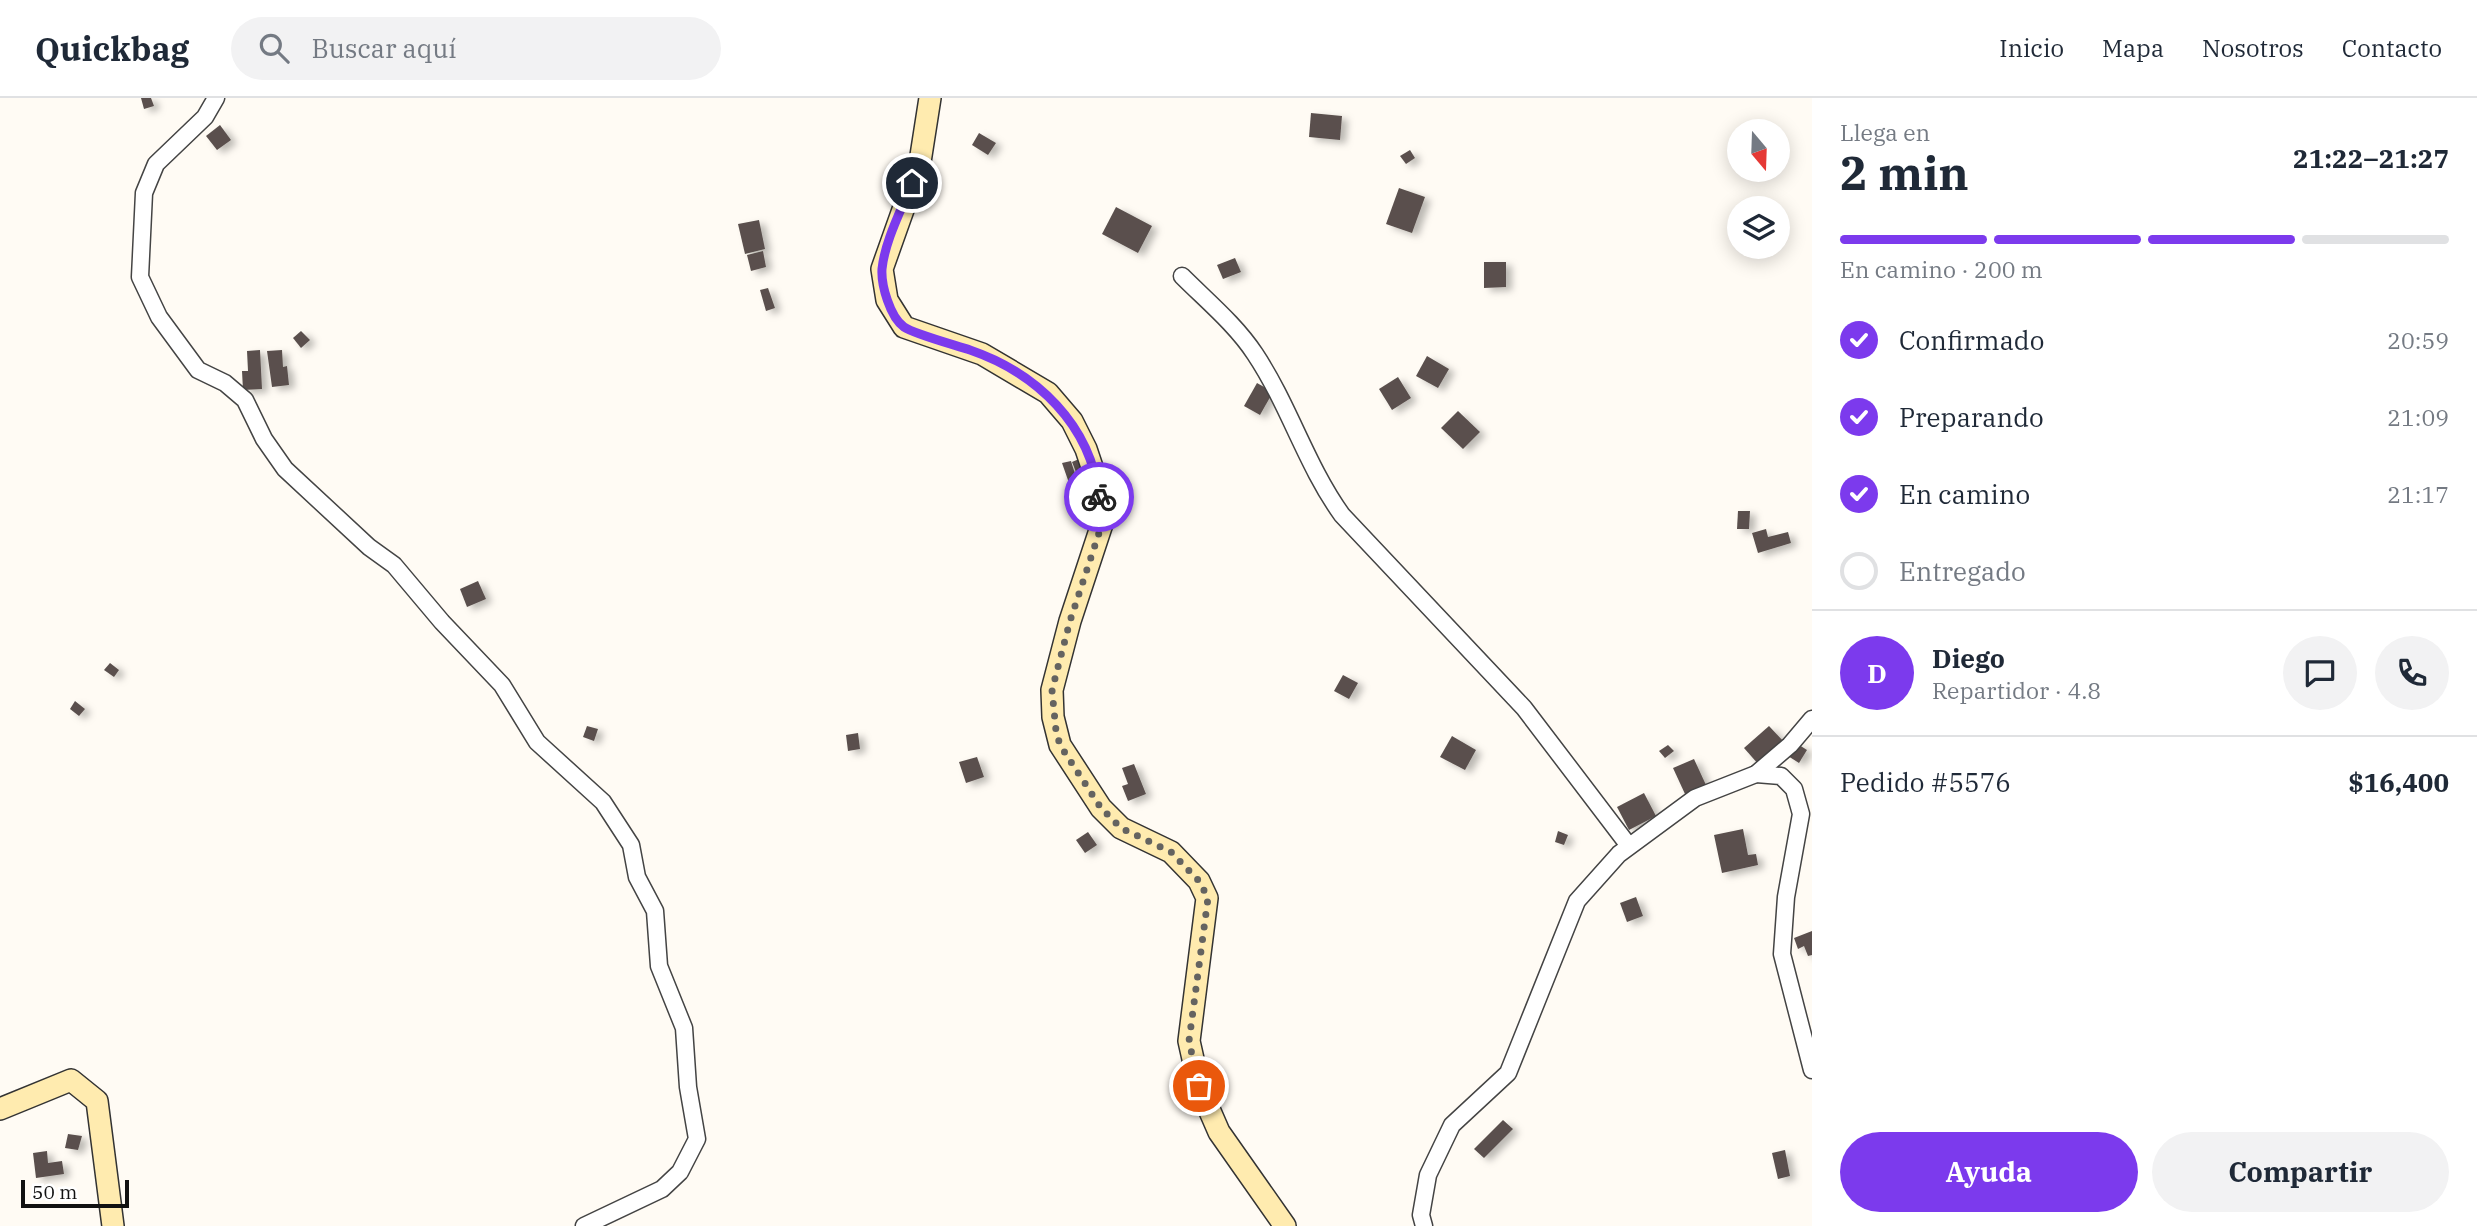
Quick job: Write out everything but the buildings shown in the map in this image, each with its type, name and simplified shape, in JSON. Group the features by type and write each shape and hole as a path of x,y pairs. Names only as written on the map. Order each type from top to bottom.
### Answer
{"street":[{"path":"216,98 205,117 156,164 144,193 140,277 159,317 198,370 225,383 245,400 264,439 285,469 369,547 394,565 442,622 502,685 537,742 603,802 619,822 631,845 637,877 655,911 659,966 684,1028 688,1087 697,1139 680,1172 662,1189 584,1226"},
{"path":"930,98 920,162 882,269 887,300 904,327 982,354 1048,393 1072,421 1086,449 1098,485 1102,524 1052,690 1053,717 1060,745 1101,808 1121,828 1171,852 1199,881 1208,898 1189,1041 1199,1086 1219,1132 1284,1226"},
{"path":"1182,276 1233,327 1256,355 1321,483 1342,515 1524,708 1629,846"},
{"path":"1424,1226 1421,1215 1428,1175 1452,1125 1508,1073 1577,901 1629,846 1695,798 1756,774 1790,745 1812,719"},
{"path":"1756,774 1781,776 1794,789 1801,814 1786,897 1782,954 1812,1070"},
{"path":"0,1109 71,1080 97,1101 113,1226"}],"way so far":[{"path":"1099,497 1102,524 1070,621 1052,690 1053,717 1060,745 1101,808 1121,828 1171,852 1199,881 1208,898 1196,968 1189,1041 1199,1086"}],"route":[{"path":"912,183 882,269 887,300 904,327 982,354 1048,393 1072,421 1086,449 1098,485 1099,497"}]}
